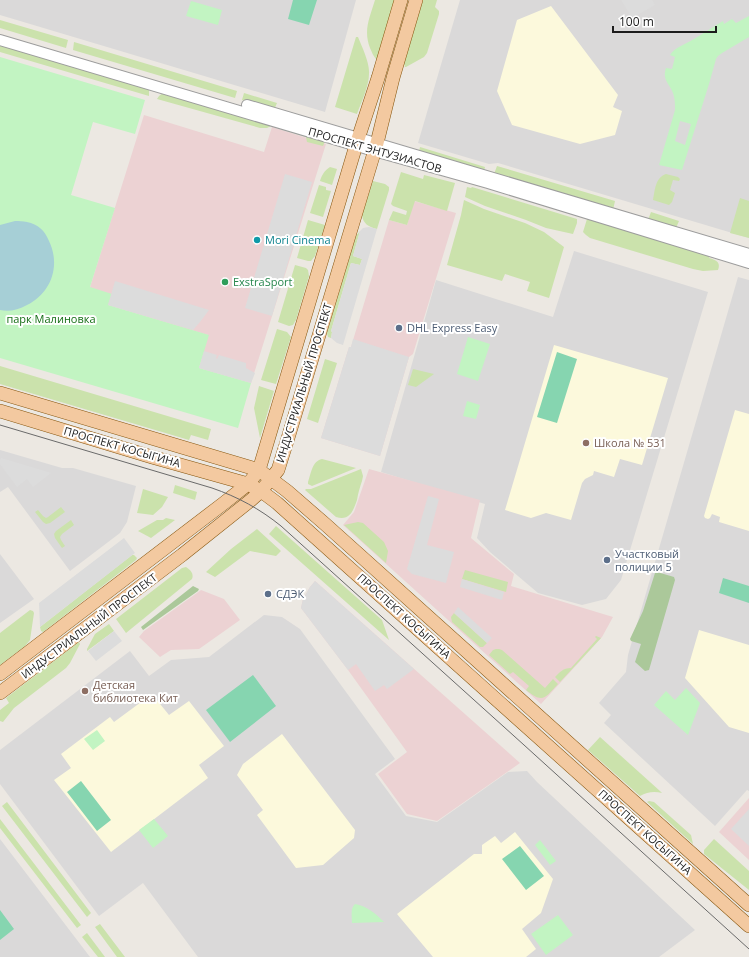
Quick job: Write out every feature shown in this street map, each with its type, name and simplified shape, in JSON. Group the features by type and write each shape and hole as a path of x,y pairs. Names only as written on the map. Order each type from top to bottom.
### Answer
{"main road":[{"name":"ИНДУСТРИАЛЬНЫЙ ПРОСПЕКТ","path":"0,674 248,484 259,470 401,0"},
{"name":"ИНДУСТРИАЛЬНЫЙ ПРОСПЕКТ","path":"0,693 248,503 261,491 278,470 376,147 393,78 416,0"},
{"name":"ПРОСПЕКТ КОСЫГИНА","path":"0,393 259,470 271,478 292,495 749,905"},
{"name":"ПРОСПЕКТ КОСЫГИНА","path":"0,411 248,484 277,502 749,926"}],"street":[{"name":"ПРОСПЕКТ ЭНТУЗИАСТОВ","path":"0,32 357,142"},
{"name":"ПРОСПЕКТ ЭНТУЗИАСТОВ","path":"0,40 749,254"},
{"name":"ПРОСПЕКТ ЭНТУЗИАСТОВ","path":"376,147 488,183 749,262"}],"shaded area":[{"path":"0,0 356,0 325,112 0,15"},
{"path":"460,0 749,0 749,238 498,163 489,164 418,143"},
{"path":"621,0 652,0 655,5 632,18"},
{"path":"551,6 618,95 613,107 622,111 615,135 580,144 512,125 497,91 517,20"},
{"path":"144,115 264,152 272,127 326,144 251,383 199,368 208,335 108,305 90,287"},
{"path":"285,174 312,182 272,316 245,308"},
{"path":"414,201 456,213 413,354 409,357 380,456 321,438 349,347 351,347 389,220 407,225"},
{"path":"369,227 377,229 343,345 337,343 331,338 331,331 351,263 360,265 362,259 353,256 360,231 363,228"},
{"path":"574,251 708,292 621,580 606,599 582,605 538,593 490,552 477,538 485,504 381,472 436,280 553,317"},
{"path":"738,277 749,280 749,791 747,790 715,826 604,723 611,715 599,703 626,672 628,655"},
{"path":"115,281 209,310 193,330 108,305"},
{"path":"353,339 409,357 380,456 321,438 349,347 351,347"},
{"name":"Школа № 531","path":"554,345 668,378 642,465 620,459 614,477 594,471 593,475 585,479 582,483 571,520 546,513 531,518 505,510"},
{"path":"204,351 217,355 217,359 219,355 246,363 246,368 255,373 251,383 199,368"},
{"path":"735,410 749,414 749,531 719,522 720,517 712,514 708,519 704,516"},
{"path":"0,450 62,468 73,468 136,486 127,522 120,533 70,571 8,487 0,492"},
{"path":"1,458 51,473 33,487 27,479 17,487 0,464"},
{"path":"369,469 480,500 471,538 514,574 511,586 613,617 602,637 541,704 343,525 354,512"},
{"path":"428,496 439,499 427,545 454,552 446,583 412,574 407,569"},
{"path":"124,538 135,553 40,627 39,603"},
{"path":"0,554 34,599 0,623"},
{"path":"462,579 504,592 502,600 460,587"},
{"path":"315,581 520,763 437,821 407,814 378,774 407,752 301,608 303,599"},
{"path":"315,581 414,669 387,689 384,685 375,691 356,664 348,670 301,608 303,599"},
{"path":"201,590 224,599 240,620 199,649 171,650 160,657 139,637 144,631"},
{"path":"458,607 492,638 487,643 454,613"},
{"path":"264,615 282,617 300,629 395,759 375,774 406,816 437,822 508,772 527,771 695,930 659,957 198,957 143,883 99,916 0,784 0,750 130,651 149,676 171,660 209,657"},
{"path":"699,630 749,645 749,733 729,727 685,678"},
{"path":"114,631 122,641 96,661 88,651"},
{"path":"152,694 169,715 189,701 224,746 199,765 208,778 111,852 54,780 71,768 61,754 110,717 114,722"},
{"path":"282,734 355,830 354,838 323,865 296,868 257,815 263,810 237,775 243,764"},
{"path":"749,798 749,860 719,832"},
{"path":"749,809 749,846 731,829"},
{"path":"515,832 553,879 541,913 522,929 536,949 526,957 433,957 397,914 474,854 482,854 482,845 495,836 501,843"},
{"path":"0,839 90,957 0,957"}],"green space":[{"path":"293,0 317,0 309,25 288,19"},
{"path":"375,0 395,0 377,59 374,57 370,48 367,35 369,18"},
{"path":"423,0 437,0 435,7 439,11 439,14 427,53 424,57 405,67 404,64"},
{"path":"191,1 222,10 218,25 186,16"},
{"path":"749,16 749,37 722,53 716,59 682,170 659,165 675,110 674,95 666,81 665,76 666,68 672,69 675,57 670,55 678,48 723,21 724,24 732,19 736,23","holes":["680,121 691,124 685,145 675,141"]},
{"path":"0,20 68,40 66,48 0,28"},
{"path":"356,37 358,37 364,50 369,70 368,84 357,114 335,107"},
{"path":"74,42 237,91 235,98 73,50"},
{"path":"0,44 149,87 149,96 0,52"},
{"name":"парк Малиновка","path":"0,57 145,100 135,134 93,122 71,195 115,208 90,287 112,294 108,305 209,335 199,368 251,383 238,428 0,358"},
{"path":"164,92 325,141 323,146 307,142 306,137 271,126 267,128 260,128 157,99"},
{"path":"244,93 277,103 274,110 242,100"},
{"path":"420,147 485,167 484,171 419,151"},
{"path":"497,166 615,201 613,210 494,174"},
{"path":"330,167 337,169 332,185 320,181 326,170"},
{"path":"401,172 423,179 424,175 455,183 447,211 415,201 407,225 389,220 393,211 406,215 407,211 391,204"},
{"path":"666,174 678,177 680,179 679,181 673,180 670,190 675,193 672,202 669,205 653,200 658,181"},
{"path":"373,181 385,184 389,187 377,229 367,225 362,215"},
{"path":"319,185 326,187 326,190 331,191 323,217 310,213"},
{"path":"467,187 472,187 577,219 573,234 546,228 485,206 465,197"},
{"path":"740,198 749,201 749,238 730,233"},
{"path":"464,200 484,209 525,223 544,232 564,247 549,298 527,291 530,282 505,274 502,281 447,265"},
{"path":"651,212 679,221 676,228 648,220"},
{"path":"587,219 710,255 709,258 718,263 718,270 703,271 693,269 590,238 583,232"},
{"path":"308,220 325,225 315,256 311,261 297,258"},
{"path":"360,231 353,256 362,259 360,265 351,263 331,331 331,338 328,337 327,333 356,236"},
{"path":"295,265 306,268 309,276 296,320 293,325 289,326 278,322"},
{"path":"277,329 287,332 291,337 276,384 261,380"},
{"path":"468,337 490,344 478,381 457,374"},
{"path":"557,352 577,359 557,423 537,417"},
{"path":"325,359 337,363 318,423 307,419"},
{"path":"0,366 211,429 208,440 191,435 189,440 0,384"},
{"path":"413,369 434,374 416,387 408,385"},
{"path":"259,386 274,391 260,438 254,408"},
{"path":"467,401 480,405 476,419 463,416"},
{"path":"322,459 356,468 312,486 308,484 308,482 312,468 316,462"},
{"path":"361,469 363,476 357,500 350,514 345,518 336,517 305,490 311,489"},
{"path":"175,485 197,492 195,500 173,493"},
{"path":"143,489 168,497 162,507 153,515 137,513"},
{"path":"61,507 65,512 50,523 46,524 35,512 38,510 46,518"},
{"path":"166,518 175,520 151,538 138,531 157,520 163,520"},
{"path":"71,520 74,525 60,537 65,546 62,548 54,534"},
{"path":"358,522 363,523 384,542 388,551 386,563 344,525"},
{"path":"276,526 382,620 389,640 269,534"},
{"path":"257,529 281,551 276,556 250,551 215,577 206,572 231,549"},
{"path":"132,555 137,558 136,560 43,632 41,631 40,627"},
{"path":"186,567 192,572 192,579 126,633 116,619 182,568"},
{"path":"465,570 508,582 506,592 462,579"},
{"path":"657,572 674,577 675,580 649,670 645,671 635,662 641,644 631,641 630,639 643,611 655,573"},
{"path":"723,578 749,586 749,603 719,593"},
{"path":"193,586 199,589 198,591 143,630 141,627"},
{"path":"30,610 34,613 30,640 25,646 0,665 0,633"},
{"path":"454,613 487,643 483,647 480,647 452,622 451,617"},
{"path":"109,624 114,631 87,651 95,634"},
{"path":"595,637 601,638 560,682 555,677 560,672 571,668 597,639"},
{"path":"79,642 80,644 66,668 14,708 3,722 0,721 0,710 9,703 6,698"},
{"path":"496,649 502,650 545,688 553,679 558,684 544,698 536,697 526,690 529,686 513,672 510,674 489,655"},
{"path":"253,675 276,706 230,742 206,710"},
{"path":"686,688 700,703 688,735 654,705 666,691 675,700"},
{"path":"97,730 105,741 93,750 84,739"},
{"path":"600,737 662,793 651,792 640,796 588,750"},
{"path":"81,781 111,820 97,831 67,792"},
{"path":"7,802 91,913 87,917 2,806"},
{"path":"647,802 654,802 691,835 693,844"},
{"path":"0,819 81,925 77,928 0,828"},
{"path":"154,819 168,836 153,848 139,830"},
{"path":"714,839 749,871 749,890 704,854 704,850"},
{"path":"540,840 556,861 550,865 535,845"},
{"path":"520,846 544,876 526,890 502,859"},
{"path":"355,904 367,908 384,922 352,923 352,910"},
{"path":"0,910 14,929 0,940"},
{"path":"558,915 573,935 546,955 531,934"},
{"path":"100,924 125,957 117,957 95,927"},
{"path":"87,933 105,957 98,957 82,937"}],"water":[{"path":"15,221 31,223 38,226 43,231 52,250 54,269 48,286 35,300 17,309 3,311 0,310 0,225"}],"tram line":[{"path":"0,425 212,488 240,499 265,514 281,526 749,949"}],"place":[{"name":"Mori Cinema","path":"257,240"},
{"name":"ExstraSport","path":"225,282"},
{"name":"DHL Express Easy","path":"399,328"},
{"name":"Школа № 531","path":"586,443"},
{"name":"Участковый полиции 5","path":"607,560"},
{"name":"СДЭК","path":"268,594"},
{"name":"Детская библиотека Кит","path":"85,691"}]}
